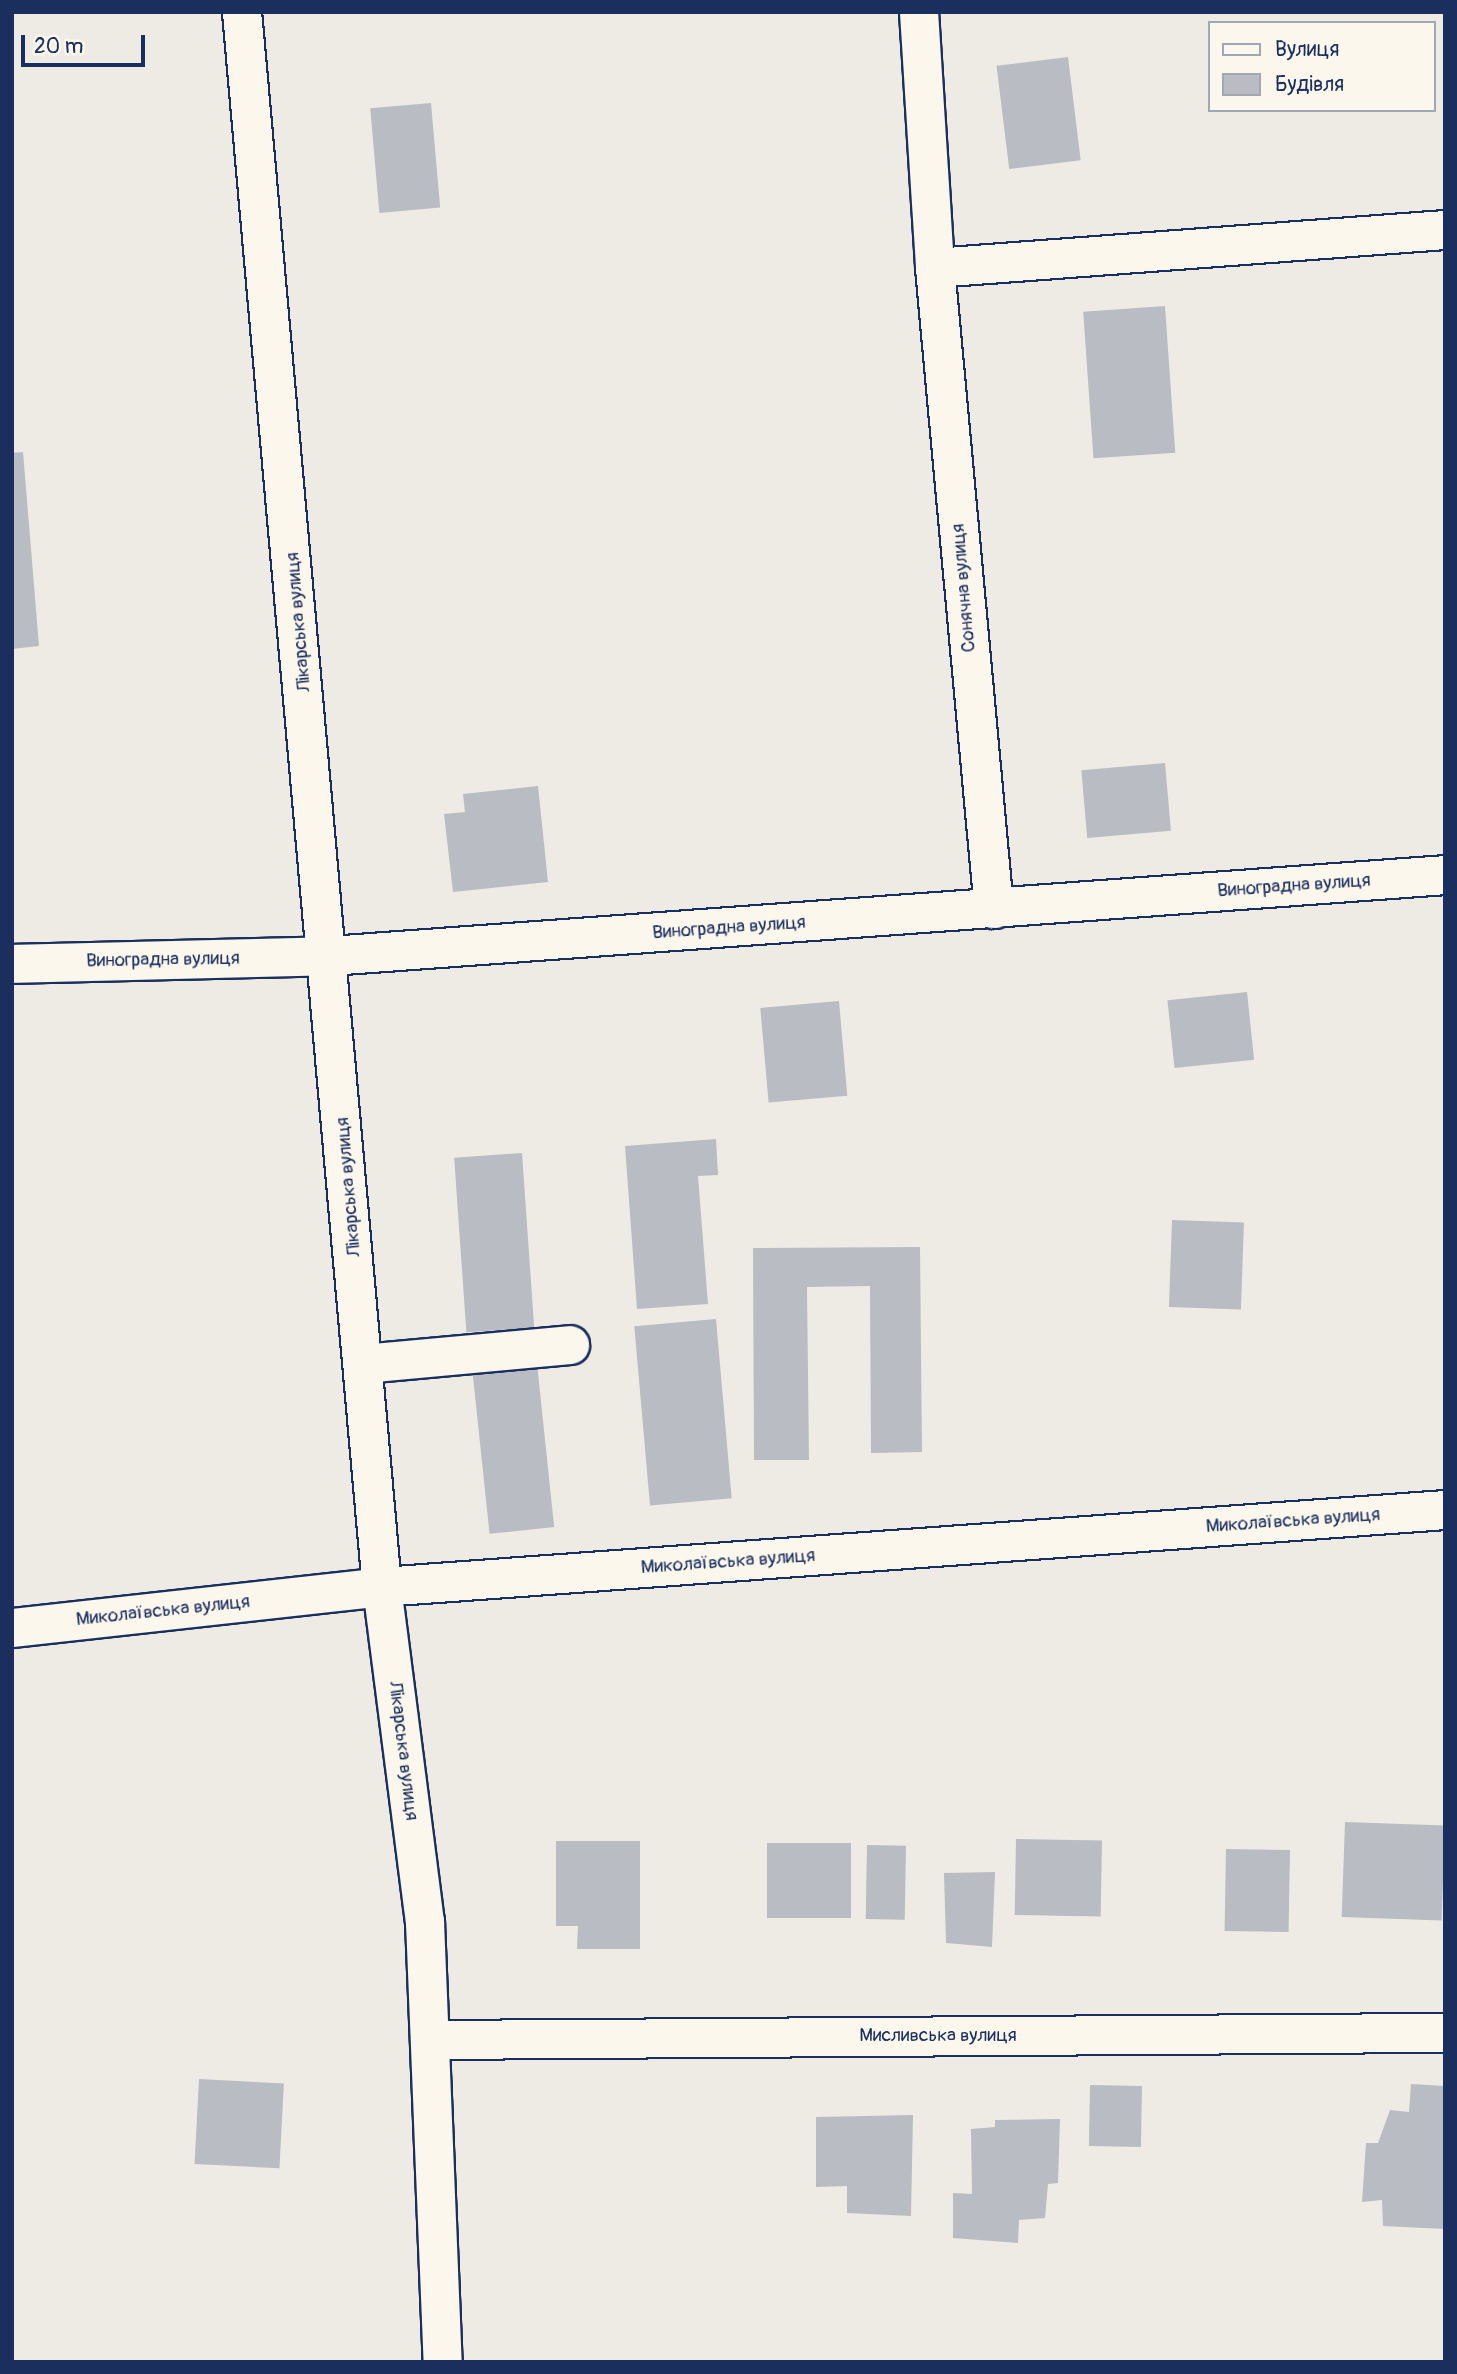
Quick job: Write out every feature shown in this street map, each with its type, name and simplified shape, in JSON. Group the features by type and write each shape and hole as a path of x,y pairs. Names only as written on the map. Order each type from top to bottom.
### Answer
{"street":[{"name":"Лікарська вулиця","path":"242,12 330,956 382,1587 425,1922 432,2040 443,2362"},
{"name":"Сонячна вулиця","path":"919,12 935,268 994,909"},
{"path":"935,268 1445,230"},
{"name":"Виноградна вулиця","path":"12,964 330,956 1445,875"},
{"path":"363,1364 569,1345"},
{"name":"Миколаївська вулиця","path":"12,1628 382,1587 1445,1510"},
{"name":"Мисливська вулиця","path":"432,2040 1445,2033"}],"building":[{"path":"1068,57 1081,160 1009,169 997,66"},
{"path":"431,103 440,208 379,213 370,108"},
{"path":"1165,306 1175,453 1093,458 1083,312"},
{"path":"23,452 39,646 12,649 12,453"},
{"path":"1165,763 1171,831 1087,838 1081,770"},
{"path":"538,786 548,882 453,892 444,814 465,812 463,794"},
{"path":"1247,992 1254,1060 1175,1068 1167,1000"},
{"path":"839,1001 847,1096 769,1103 760,1008"},
{"path":"716,1139 718,1175 698,1176 708,1304 637,1309 625,1146"},
{"path":"522,1153 534,1328 466,1332 454,1158"},
{"path":"1172,1220 1244,1223 1241,1309 1169,1307"},
{"path":"920,1247 922,1452 871,1453 870,1286 807,1287 809,1460 754,1460 753,1248"},
{"path":"716,1319 732,1498 650,1505 634,1326"},
{"path":"536,1354 554,1527 490,1534 471,1361"},
{"path":"1345,1822 1445,1825 1442,1920 1342,1917"},
{"path":"1016,1839 1102,1841 1101,1916 1015,1915"},
{"path":"556,1841 640,1841 640,1949 577,1949 578,1926 556,1926"},
{"path":"767,1843 851,1843 851,1918 767,1918"},
{"path":"867,1845 906,1846 905,1920 866,1919"},
{"path":"1226,1849 1290,1850 1289,1932 1225,1931"},
{"path":"995,1872 992,1947 946,1943 944,1873"},
{"path":"199,2079 284,2083 279,2168 195,2164"},
{"path":"1411,2084 1445,2086 1445,2229 1383,2226 1382,2200 1362,2202 1366,2143 1378,2143 1390,2110 1409,2112"},
{"path":"1090,2085 1142,2086 1141,2147 1089,2146"},
{"path":"913,2115 911,2216 847,2213 847,2186 816,2187 816,2117"},
{"path":"1060,2119 1058,2183 1048,2184 1045,2218 1019,2220 1018,2243 953,2238 953,2193 972,2194 971,2129 995,2127 995,2120"}]}
